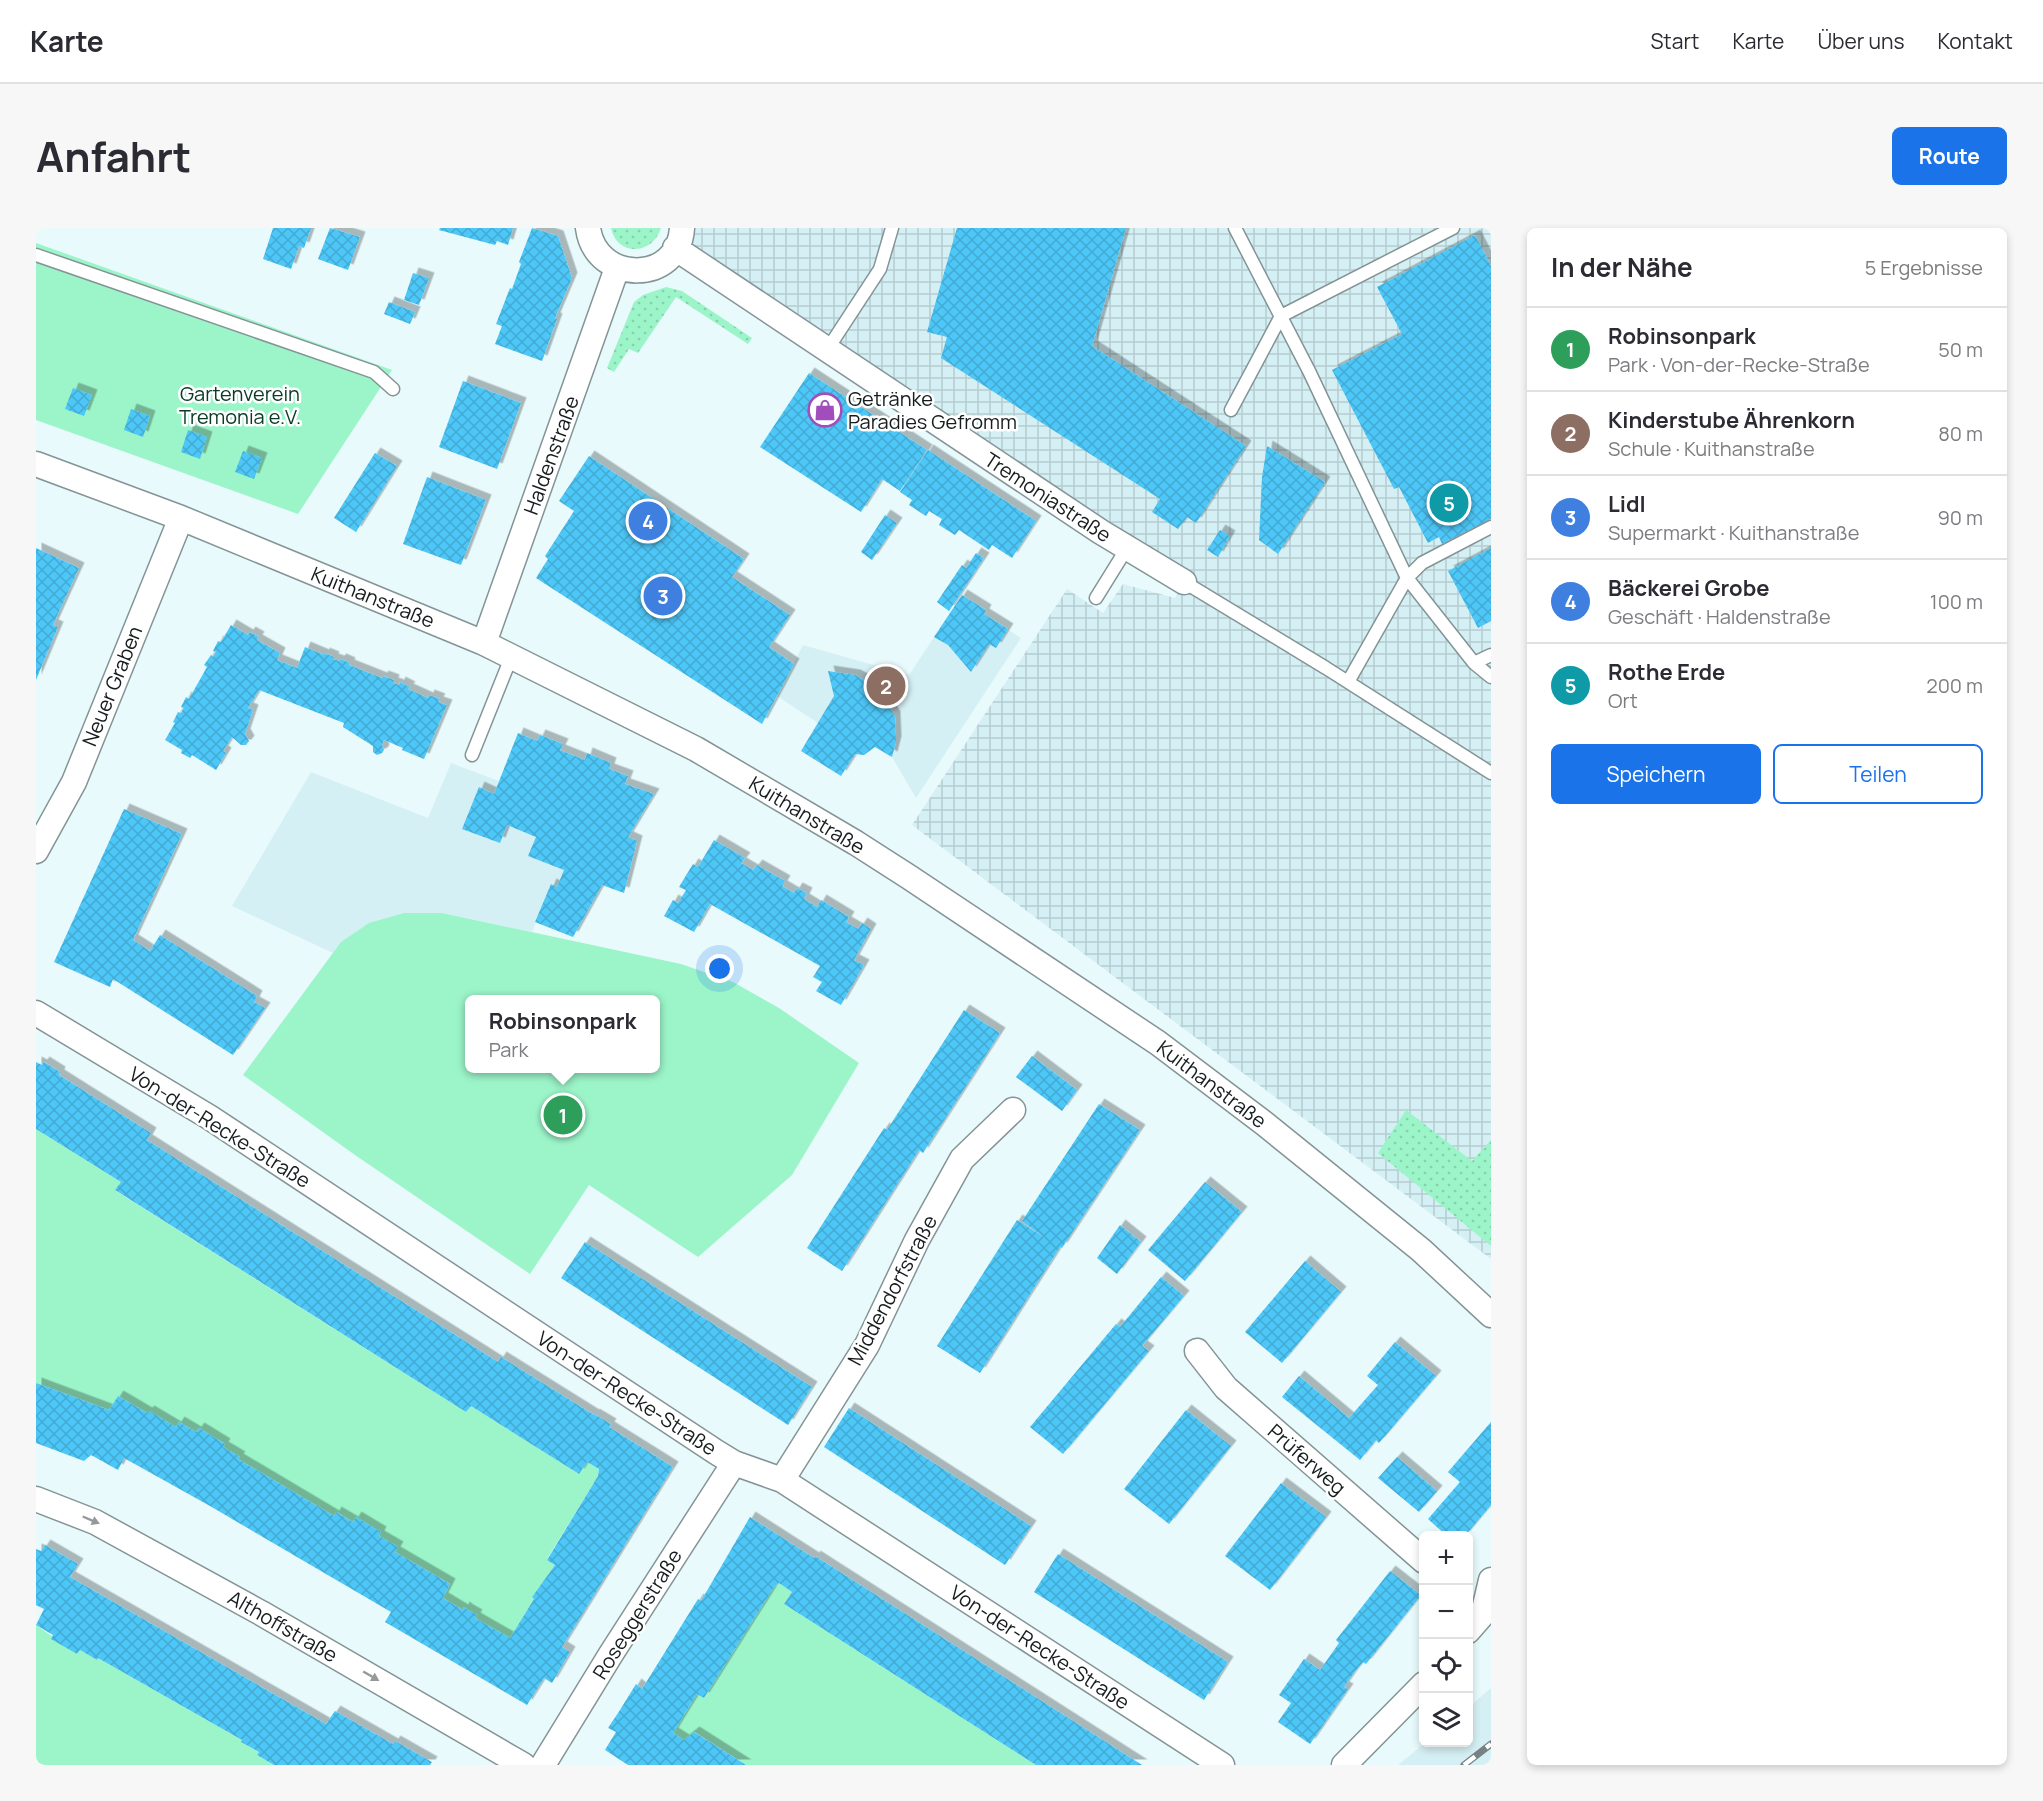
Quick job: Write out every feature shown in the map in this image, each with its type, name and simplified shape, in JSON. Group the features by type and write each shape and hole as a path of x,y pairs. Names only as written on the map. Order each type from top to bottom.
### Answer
{"street":[{"path":"588,228 596,250 604,259 617,267 636,271 646,270 664,261 678,238"},
{"name":"Tremoniastraße","path":"678,238 826,350 1127,548 1184,582"},
{"name":"Haldenstraße","path":"484,643 617,267"},
{"name":"Kuithanstraße","path":"36,464 181,518 512,655 696,749 856,843 1074,985 1158,1043 1265,1124 1421,1250 1491,1315"},
{"name":"Neuer Graben","path":"36,851 74,782 181,518"},
{"name":"Von-der-Recke-Straße","path":"36,1013 213,1119 734,1463 782,1480 1222,1765"},
{"name":"Middendorfstraße","path":"782,1480 867,1345 917,1240 962,1159 1013,1110"},
{"name":"Prüferweg","path":"1197,1352 1226,1388 1419,1557"},
{"name":"Roseggerstraße","path":"543,1765 611,1654 734,1463"},
{"name":"Althoffstraße","path":"36,1499 105,1527 261,1613 523,1765"},
{"path":"1478,1613 1491,1580"},
{"path":"1344,1765 1419,1689"}],"lane":[{"path":"826,350 880,269 892,228"},
{"path":"1235,228 1309,371 1407,578 1474,663 1491,677"},
{"path":"1231,410 1281,316 1453,228"},
{"path":"36,255 374,372 393,389"},
{"path":"1348,682 1407,578 1422,563 1491,527"},
{"path":"1096,598 1127,548"},
{"path":"1184,582 1491,773"},
{"path":"472,755 512,655"},
{"path":"1474,663 1491,655"}],"shaded area":[{"path":"689,228 1491,228 1491,1259 912,825 1067,589 1103,613 1123,584 1175,598 1184,582 683,246"},
{"path":"962,595 986,610 984,614 1021,638 916,798 892,757 875,747 846,699 834,697 818,723 777,696 803,645 909,675"},
{"path":"451,763 499,781 497,787 625,784 654,794 628,837 637,841 624,893 602,885 573,937 536,922 532,932 442,913 404,913 341,942 333,953 232,906 311,772 428,818"},
{"path":"1491,1688 1491,1765 1398,1765 1420,1747 1473,1747 1473,1704"}],"green space":[{"path":"611,228 661,228 651,243 643,248 635,249 620,244"},
{"name":"Gartenverein Tremonia e.V.","path":"36,243 392,370 298,514 36,420"},
{"path":"666,287 682,291 752,338 748,344 676,297 638,353 629,349 614,372 607,368 634,302 643,295"},
{"path":"404,913 442,913 681,964 733,982 779,1008 859,1063 792,1175 698,1257 589,1185 530,1274 355,1155 243,1075 341,942 369,923"},
{"path":"1406,1110 1472,1161 1491,1140 1491,1246 1378,1153"},
{"path":"36,1129 121,1182 116,1191 466,1412 471,1406 579,1474 587,1462 599,1469 598,1476 547,1559 555,1565 532,1597 534,1599 510,1638 475,1618 477,1615 443,1598 450,1584 395,1552 379,1536 381,1532 356,1518 353,1522 337,1512 334,1516 238,1459 239,1457 223,1447 224,1443 199,1429 196,1432 179,1422 176,1427 118,1396 109,1410 36,1383"},
{"path":"779,1583 792,1592 784,1604 1036,1765 746,1765 695,1732 684,1740 673,1733 697,1694 704,1698 774,1587"},
{"path":"36,1625 77,1654 80,1650 97,1660 98,1658 242,1740 241,1742 259,1752 257,1755 274,1765 36,1765"}],"building":[{"path":"273,228 311,228 304,248 299,246 291,269 263,259"},
{"path":"330,228 360,237 348,270 318,259"},
{"path":"440,228 513,228 508,245 497,241 495,245 439,230"},
{"path":"532,228 558,236 572,278 555,318 557,319 542,361 495,344 502,326 496,324 510,288 512,289"},
{"path":"957,228 1126,228 1092,346 1246,446 1196,523 1187,517 1178,529 1152,512 1160,499 941,358 947,337 927,332"},
{"path":"1475,235 1491,266 1491,519 1442,544 1439,537 1428,543 1399,487 1394,489 1332,370 1402,334 1377,287"},
{"path":"413,273 429,278 419,305 404,300"},
{"path":"389,302 415,312 410,324 384,314"},
{"name":"Getränke Paradies Gefromm","path":"809,373 927,450 900,491 882,479 861,512 760,447"},
{"path":"463,381 521,403 497,469 439,447"},
{"path":"73,388 92,395 84,416 65,409"},
{"path":"131,409 150,416 143,437 124,430"},
{"path":"188,430 207,437 200,459 181,452"},
{"path":"1267,446 1325,482 1278,554 1259,540 1262,477"},
{"path":"928,450 1036,521 1012,558 992,545 989,550 959,530 955,535 939,525 942,519 929,511 926,516 909,505 912,500 900,492"},
{"path":"243,451 262,458 254,479 235,472"},
{"path":"375,453 397,466 356,532 334,518"},
{"path":"589,456 744,559 732,577 790,615 769,647 794,664 762,724 536,578 548,559 545,556 574,511 559,501"},
{"path":"427,477 486,500 461,565 403,544"},
{"path":"885,515 897,523 872,560 861,552"},
{"path":"1220,530 1230,536 1218,557 1207,550"},
{"path":"36,548 79,568 53,625 58,627 36,680"},
{"path":"1491,548 1491,621 1478,628 1448,571"},
{"path":"976,553 984,558 949,611 937,602 962,565 966,568"},
{"path":"962,595 986,610 984,614 1008,629 996,648 989,644 971,672 948,645 934,637"},
{"path":"231,625 248,635 250,632 259,637 257,640 280,653 277,660 297,668 305,647 339,661 341,659 350,663 349,665 382,678 383,676 394,680 393,683 399,685 400,682 410,687 408,689 428,698 429,695 440,699 438,702 447,705 424,759 384,740 382,745 384,750 377,755 373,752 373,746 343,727 344,723 259,690 248,708 253,710 245,734 249,741 246,745 241,745 232,737 223,751 226,753 216,770 192,755 190,758 181,753 182,750 165,740 175,723 173,722 178,712 181,713 184,708 181,707 186,697 189,699 207,667 204,665 211,655 213,657 218,641 221,642"},
{"path":"828,671 855,675 872,684 882,694 895,717 896,742 892,757 875,747 864,755 855,754 841,776 801,751 834,696"},
{"path":"518,733 537,741 540,735 563,744 560,750 585,760 587,753 611,763 609,769 628,776 625,784 654,794 628,837 637,841 624,893 602,885 573,937 535,922 551,884 557,887 564,870 528,856 536,837 507,825 500,843 462,829 479,787 494,794"},
{"path":"124,809 182,834 133,940 150,951 160,935 257,996 254,1002 265,1008 233,1055 113,979 110,987 54,962"},
{"path":"714,840 745,858 741,863 753,870 757,865 785,881 782,886 794,893 797,888 807,893 804,899 817,907 821,900 849,917 846,922 858,929 862,923 871,929 854,960 864,965 841,1005 816,991 822,982 813,977 820,966 710,904 694,932 664,916 673,900 678,903 686,890 679,887 693,864 698,867"},
{"path":"964,1010 1000,1033 923,1153 919,1150 842,1271 807,1248 884,1128 887,1130"},
{"path":"1032,1056 1077,1090 1062,1111 1016,1077"},
{"path":"36,1062 42,1065 44,1062 60,1072 59,1075 151,1133 147,1140 498,1362 501,1357 611,1424 609,1427 673,1467 562,1647 570,1652 552,1683 544,1678 527,1705 385,1622 391,1612 124,1458 118,1470 91,1455 84,1461 36,1443 36,1383 109,1410 118,1396 176,1427 179,1422 196,1432 199,1428 225,1444 223,1447 240,1457 238,1459 334,1516 336,1512 353,1522 356,1517 381,1532 379,1536 398,1547 395,1552 450,1584 443,1598 463,1610 464,1607 477,1615 475,1618 510,1638 534,1599 532,1597 555,1565 547,1560 598,1476 599,1469 587,1462 579,1474 471,1406 466,1412 115,1190 121,1182 36,1129"},
{"path":"1099,1104 1140,1130 1062,1248 1060,1247 980,1373 937,1346 1017,1220 1045,1238 1022,1221"},
{"path":"1205,1182 1242,1212 1185,1281 1148,1250"},
{"path":"1120,1225 1141,1242 1117,1274 1097,1258"},
{"path":"585,1242 812,1387 788,1425 561,1278"},
{"path":"1305,1261 1341,1292 1282,1363 1245,1332"},
{"path":"1161,1277 1184,1296 1142,1346 1149,1351 1063,1454 1030,1427 1116,1324 1120,1327"},
{"path":"1395,1342 1436,1376 1379,1443 1376,1440 1360,1460 1282,1397 1299,1376 1349,1418 1378,1385 1367,1376"},
{"path":"849,1408 1031,1526 1005,1565 824,1447"},
{"path":"1186,1410 1231,1446 1169,1524 1124,1489"},
{"path":"1491,1422 1491,1505 1469,1531 1441,1531 1428,1519 1460,1482 1448,1472"},
{"path":"1397,1457 1437,1491 1419,1512 1378,1478"},
{"path":"1281,1483 1326,1517 1270,1590 1225,1556"},
{"path":"750,1517 1142,1765 1036,1765 784,1604 792,1592 779,1583 774,1587 704,1698 697,1694 673,1733 684,1740 694,1732 746,1765 628,1765 605,1750 616,1732 608,1728 636,1684 642,1689 698,1599 701,1601"},
{"path":"45,1545 78,1564 70,1577 326,1724 335,1711 393,1744 395,1741 432,1762 430,1765 274,1765 257,1755 259,1752 241,1742 242,1740 98,1658 97,1660 80,1650 77,1654 51,1639 53,1635 36,1625 44,1609 36,1605 36,1549 41,1551"},
{"path":"1058,1554 1228,1662 1204,1700 1034,1592"},
{"path":"1390,1571 1419,1593 1419,1598 1366,1664 1363,1662 1353,1674 1344,1687 1348,1689 1310,1744 1278,1722 1291,1703 1279,1695 1304,1659 1320,1670 1339,1643 1336,1640"}],"railway":[{"path":"1464,1765 1491,1744"}],"place":[{"name":"Getränke Paradies Gefromm","path":"825,410"},
{"name":"Rothe Erde","path":"1449,503"},
{"name":"Bäckerei Grobe","path":"648,521"},
{"name":"Lidl","path":"663,596"},
{"name":"Kinderstube Ährenkorn","path":"886,686"},
{"name":"Robinsonpark","path":"563,1115"}]}
